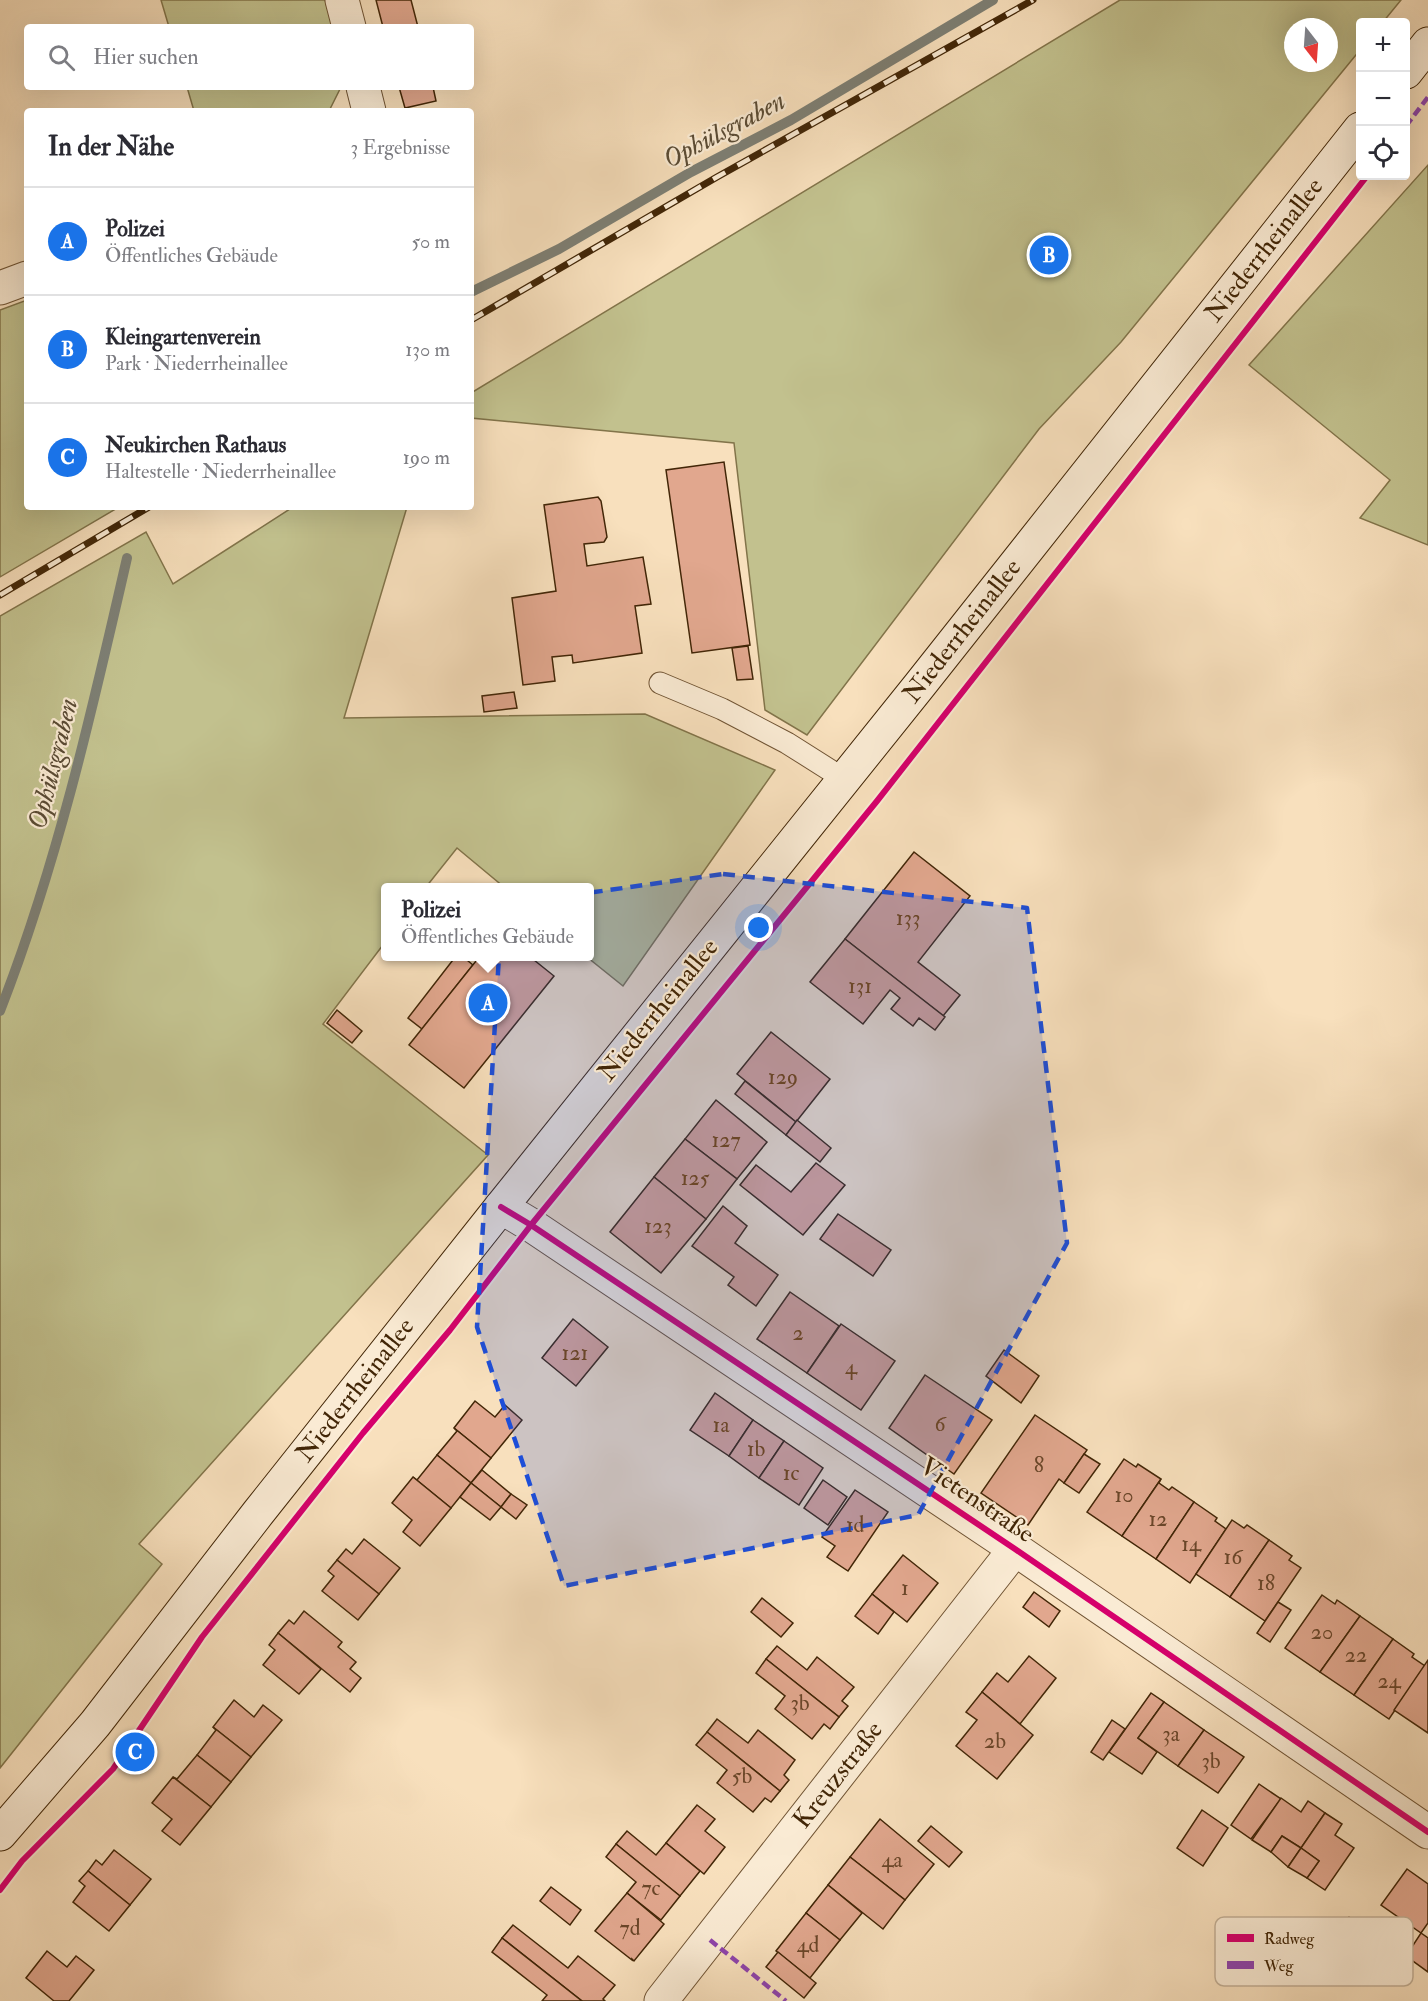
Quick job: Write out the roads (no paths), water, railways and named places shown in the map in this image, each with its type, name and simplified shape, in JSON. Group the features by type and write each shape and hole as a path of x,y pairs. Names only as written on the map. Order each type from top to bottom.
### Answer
{"main road":[{"path":"342,0 348,24"},
{"path":"1410,67 1428,44"},
{"path":"364,90 368,108"},
{"name":"Niederrheinallee","path":"0,1834 95,1724 251,1522 1356,134"},
{"path":"0,288 24,279"},
{"name":"Vietenstraße","path":"501,1207 1015,1549 1428,1832"},
{"name":"Kreuzstraße","path":"661,2001 1015,1549"}],"lane":[{"path":"660,683 722,709 787,744 844,779"}],"waterway":[{"name":"Ophülsgraben","path":"474,291 559,249 691,172 791,120 993,0"},
{"name":"Ophülsgraben","path":"0,1011 39,900 72,787 127,558"}],"railway":[{"path":"474,318 717,177 1033,0"},
{"path":"0,595 144,510"}],"place":[{"name":"Kleingartenverein","path":"1049,255"},
{"name":"Polizei","path":"488,1003"},
{"name":"Neukirchen Rathaus","path":"135,1752"}]}
